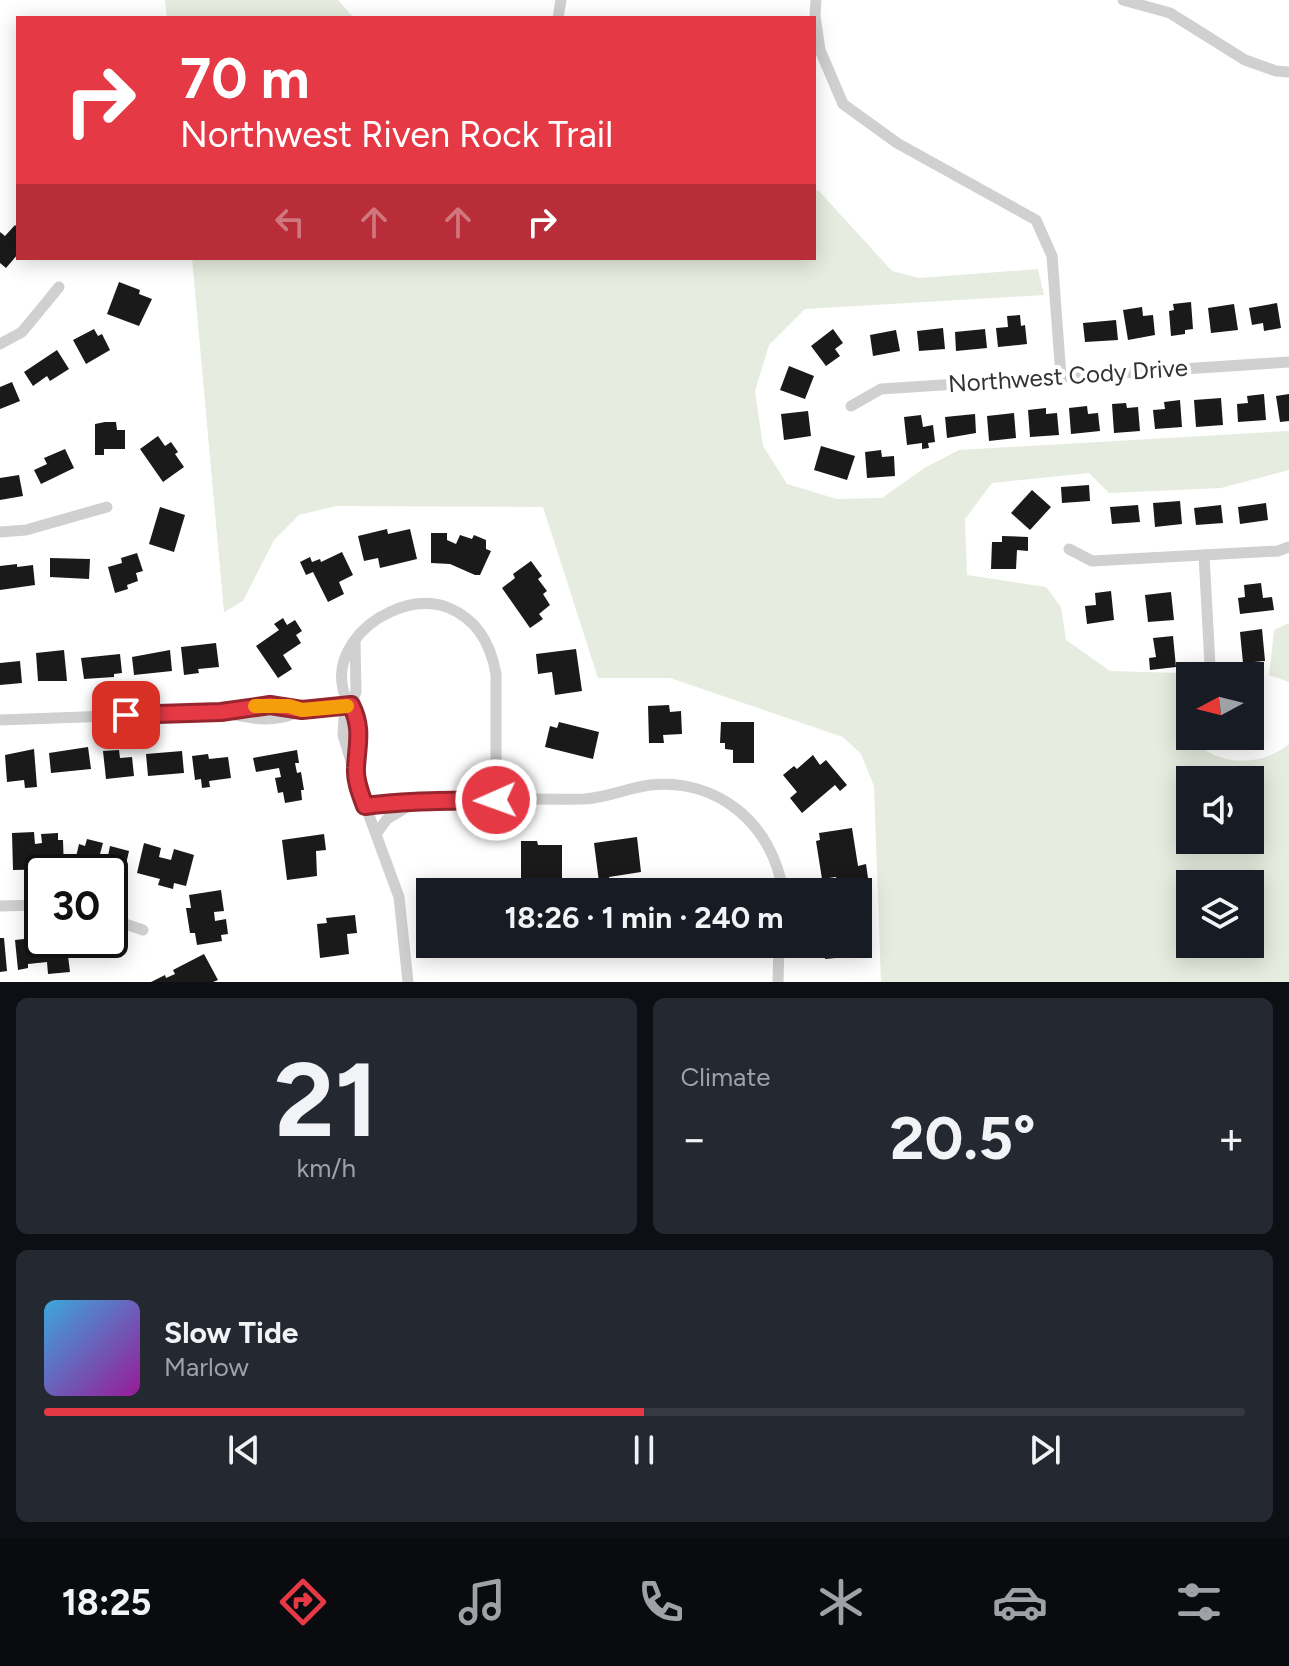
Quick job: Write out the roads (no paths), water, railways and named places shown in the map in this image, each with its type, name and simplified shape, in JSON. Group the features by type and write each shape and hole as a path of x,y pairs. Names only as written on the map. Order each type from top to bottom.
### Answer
{"street":[{"path":"1123,0 1170,13 1245,60 1283,71"},
{"path":"816,23 820,50 843,104 897,143 1036,220 1052,256 1061,376"},
{"path":"0,344 22,332 59,287"},
{"name":"Northwest Cody Drive","path":"851,406 881,389 1289,362"},
{"path":"0,532 26,530 107,507"},
{"path":"1069,549 1092,561 1278,551 1289,547"},
{"path":"1204,555 1210,662"},
{"path":"351,705 343,693 341,678 344,656 355,640 380,616 416,603 445,606 457,612 479,630 490,651 496,674 496,800"},
{"path":"0,720 221,712 270,705 302,710 351,705"},
{"path":"351,705 344,719 343,735 365,806 399,897 408,982"},
{"path":"365,806 397,801 412,804 590,799 646,786 678,784 707,792 733,806 749,820 771,853 780,878"},
{"path":"376,834 387,819 412,804"},
{"path":"0,906 24,905"},
{"path":"128,925 143,930"},
{"path":"778,982 779,958"}]}
